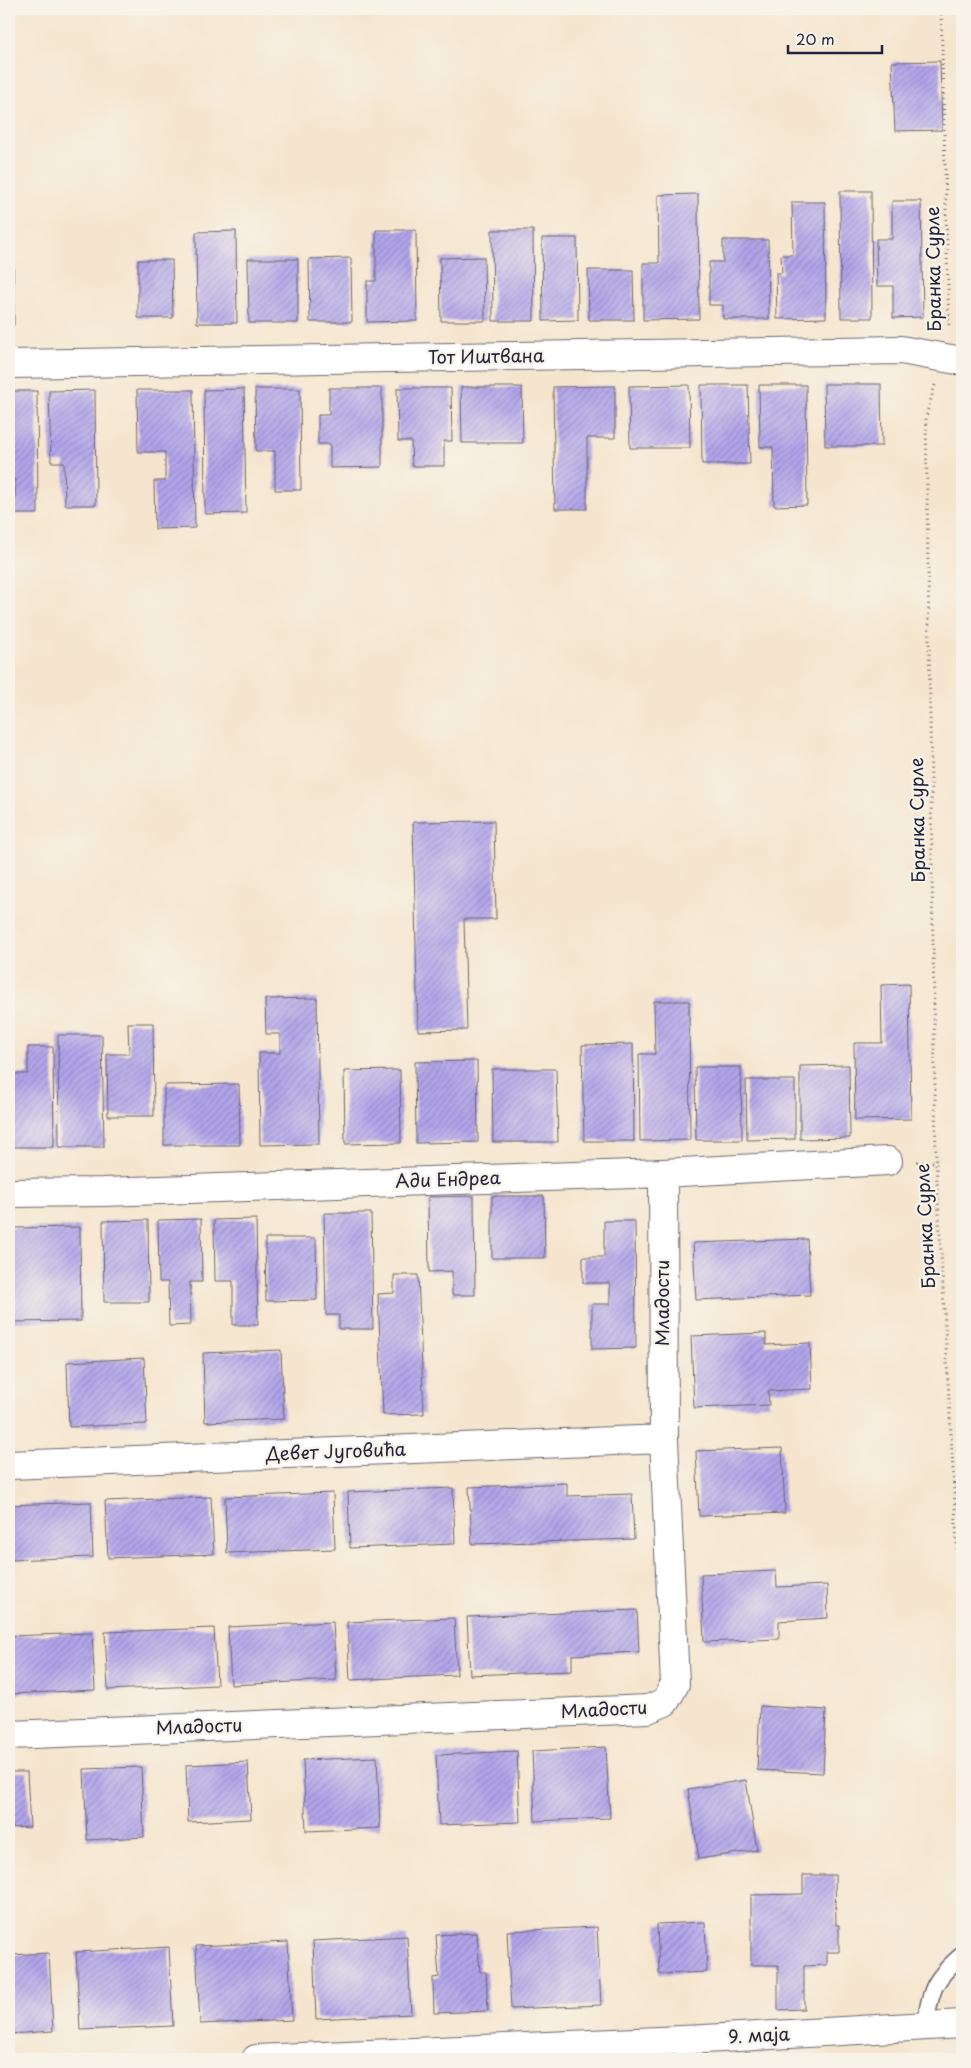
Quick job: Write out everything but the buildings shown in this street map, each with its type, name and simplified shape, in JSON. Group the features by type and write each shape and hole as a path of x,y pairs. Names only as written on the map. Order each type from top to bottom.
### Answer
{"street":[{"name":"Тот Иштвана","path":"9,364 901,350 952,360"},
{"name":"Ади Ендреа","path":"9,1193 103,1192 663,1173 888,1161"},
{"name":"Младости","path":"9,1735 648,1709 665,1702 672,1693 675,1684 664,1439 663,1173"},
{"name":"Девет Југовића","path":"9,1465 664,1439"},
{"name":"9. маја","path":"256,2059 704,2049 925,2026 962,2024"}],"lane":[{"path":"925,2026 934,1985 944,1971 962,1955"}],"path":[{"name":"Бранка Сурле","path":"941,9 952,360 926,416 936,1162 962,1634"}]}
